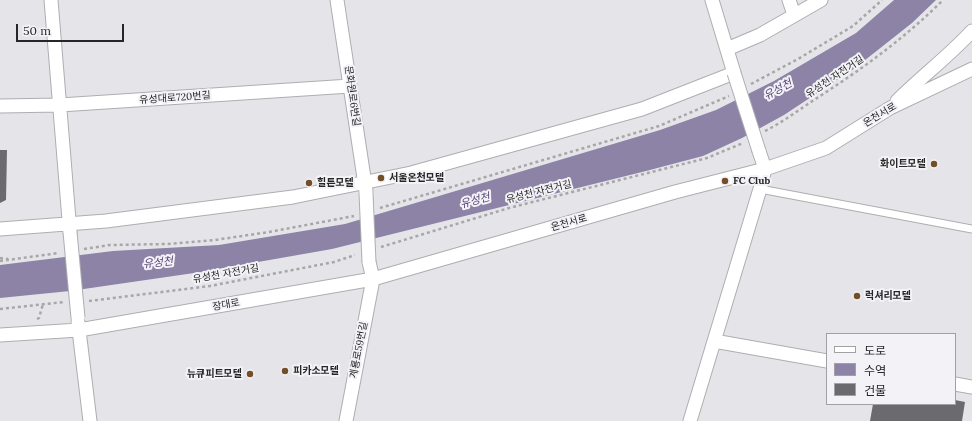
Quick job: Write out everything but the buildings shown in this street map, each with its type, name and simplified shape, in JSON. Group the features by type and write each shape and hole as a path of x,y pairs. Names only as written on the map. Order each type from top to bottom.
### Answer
{"street":[{"path":"51,0 78,324 90,421"},
{"name":"문화원로6번길","path":"338,0 365,187 369,262 373,279"},
{"path":"690,421 766,169 734,73 712,0"},
{"path":"789,0 794,16"},
{"path":"727,49 760,35 821,0"},
{"path":"890,108 913,85 959,45 972,30"},
{"name":"온천서로","path":"373,279 675,192 766,169 826,148 890,108 972,69"},
{"path":"0,230 70,228 106,221 365,187 642,109 734,73"},
{"name":"유성대로720번길","path":"0,106 60,105 350,86"},
{"name":"장대로","path":"0,335 373,279"},
{"name":"계룡로59번길","path":"346,421 373,279"},
{"path":"714,341 826,361"},
{"path":"956,384 972,387"}],"lane":[{"path":"760,189 972,229"}],"path":[{"name":"유성천 자전거길","path":"761,133 773,127 857,73 927,16 942,0"},
{"name":"유성천 자전거길","path":"380,248 509,208 707,158 744,142"},
{"name":"유성천 자전거길","path":"85,301 210,286 334,262 357,255"},
{"path":"0,258 12,259"},
{"path":"0,309 71,302"}],"water":[{"name":"유성천","path":"894,0 936,0 912,23 855,68 784,115 742,138 703,156 332,249 201,272 70,291 0,298 0,265 113,251 219,245 345,224 660,130 716,110 774,81 856,33"}],"place":[{"name":"화이트모텔","path":"934,164"},
{"name":"서울온천모텔","path":"381,178"},
{"name":"FC Club","path":"725,181"},
{"name":"힐튼모텔","path":"309,183"},
{"name":"럭셔리모텔","path":"857,296"},
{"name":"피카소모텔","path":"285,371"},
{"name":"뉴큐피트모텔","path":"250,374"}]}
